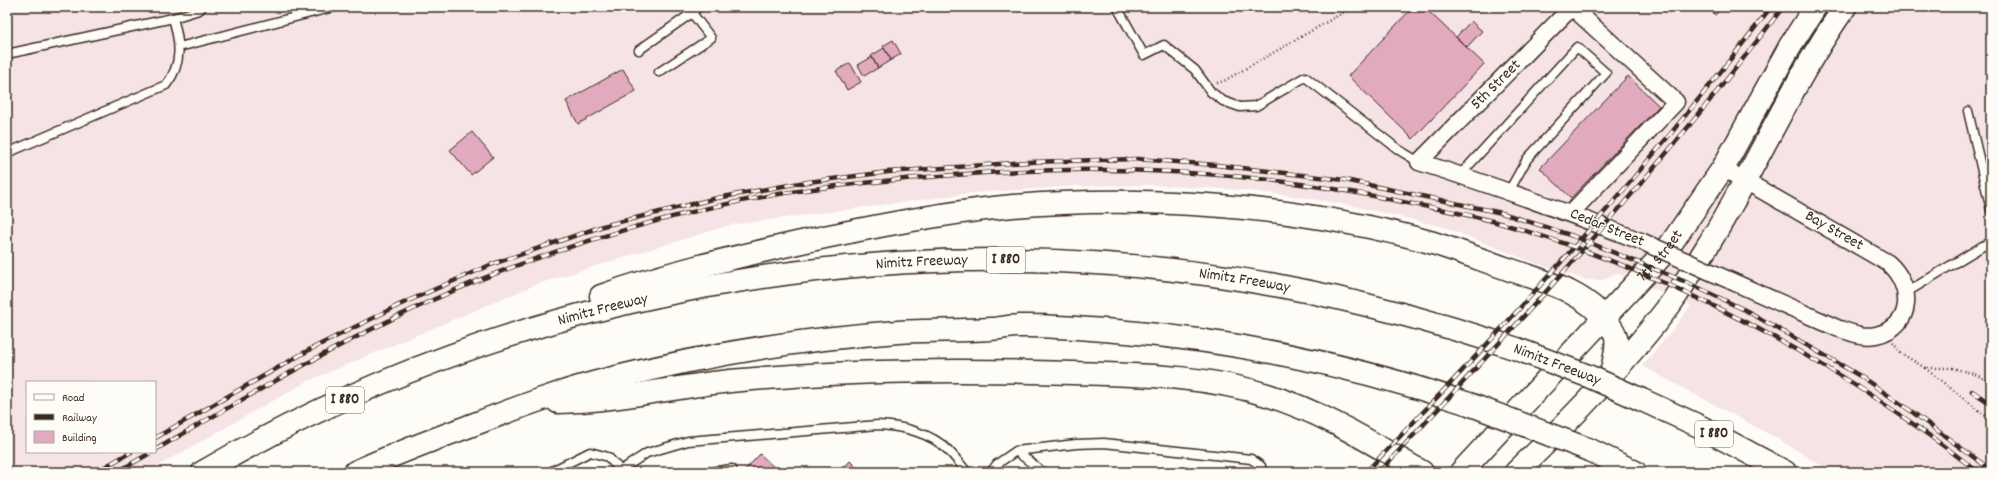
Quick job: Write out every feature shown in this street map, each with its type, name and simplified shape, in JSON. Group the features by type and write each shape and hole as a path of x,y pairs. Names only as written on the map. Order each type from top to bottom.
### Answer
{"main road":[{"name":"7th Street","path":"1461,472 1666,251 1722,168 1790,46 1815,7"},
{"name":"7th Street","path":"1516,472 1579,411 1670,304 1706,248 1818,49 1845,7"},
{"path":"492,342 553,315 611,293 691,268 745,254 842,233 926,218 1007,207 1100,202 1163,203 1252,210 1315,218 1400,235 1448,248 1557,286 1585,301 1604,318 1616,335 1616,353 1611,375"},
{"name":"Nimitz Freeway","path":"204,472 267,437 350,397 420,368 492,342 595,311 640,300 730,282 851,266 942,261 1004,260 1126,266 1194,273 1278,286 1398,313 1517,349 1588,376 1699,426 1785,472"},
{"path":"355,472 393,455 533,402 609,379 749,349 846,337 1016,326 1123,332 1229,345 1364,372 1469,404 1590,450 1635,472"},
{"path":"533,402 591,401 701,384 860,372 989,370 1171,377 1232,385 1280,399 1326,419 1422,472"}],"street":[{"path":"1571,213 1676,102 1572,7"},
{"name":"5th Street","path":"1419,162 1572,7"},
{"name":"Cedar Street","path":"1419,162 1571,213 1643,242 1848,332 1875,335 1884,332"},
{"name":"Bay Street","path":"1722,168 1884,260 1900,275 1907,292"},
{"path":"1884,332 1900,319 1905,311 1907,292"}],"lane":[{"path":"7,54 173,18 199,10 202,7"},
{"path":"179,47 334,7"},
{"path":"1117,7 1144,55 1164,45 1195,70 1211,92 1223,101 1240,107 1256,106 1306,76 1399,150 1419,162"},
{"path":"639,50 695,10 710,38 659,72"},
{"path":"7,153 166,85 176,71 179,47 173,18"},
{"path":"1460,175 1578,47 1606,73 1527,159 1509,191"},
{"path":"1968,111 1991,210"},
{"path":"1907,292 1991,241"},
{"path":"550,472 590,452 608,457 620,472 647,453 688,441 878,425 896,426 931,439 948,450 967,472"},
{"path":"991,472 997,464 1016,451 1104,443 1251,459 1262,466 1262,472"},
{"path":"1016,451 1042,472"},
{"path":"709,472 731,470"}],"path":[{"path":"1203,82 1217,83 1224,81 1353,7"},
{"path":"1884,332 1901,353 1924,368 1991,420"},
{"path":"1924,368 1952,368 1975,374 1991,383"}],"shaded area":[{"path":"7,7 1991,7 1991,472 1832,472 1780,440 1642,366 1671,332 1691,305 1617,273 1602,280 1587,280 1535,263 1444,227 1353,206 1300,197 1242,190 1154,185 1076,186 972,193 730,225 537,284 306,382 147,472 7,472"}],"building":[{"path":"1413,7 1424,7 1484,64 1413,139 1348,76"},
{"path":"1712,7 1723,7 1715,15 1710,9"},
{"path":"1471,21 1482,31 1467,47 1456,37"},
{"path":"893,40 901,54 891,60 883,46"},
{"path":"884,48 891,60 878,68 871,56"},
{"path":"872,57 878,68 864,76 858,65"},
{"path":"850,63 861,82 847,90 836,71"},
{"path":"623,69 636,91 578,124 566,101"},
{"path":"1628,76 1659,106 1571,198 1540,168"},
{"path":"472,132 493,157 471,175 450,150"},
{"path":"760,454 779,472 743,472"},
{"path":"850,461 861,472 840,472"}],"railway":[{"path":"1366,472 1488,344 1559,265 1652,156 1771,7"},
{"path":"1379,472 1536,303 1638,187 1736,68 1783,7"},
{"path":"156,437 309,350 399,305 490,265 603,226 717,198 800,183 888,172 1028,162 1137,159 1216,165 1345,180 1502,213 1573,236 1686,282 1747,311 1860,376 1904,406 1991,470"},
{"path":"156,449 289,373 379,325 426,303 521,264 585,242 651,222 751,199 863,183 1000,172 1117,170 1234,176 1350,192 1480,218 1567,244 1630,268 1692,295 1811,358 1924,432 1978,472"},
{"path":"1972,391 1991,404"},
{"path":"96,472 129,453"},
{"path":"117,472 150,453"}]}
